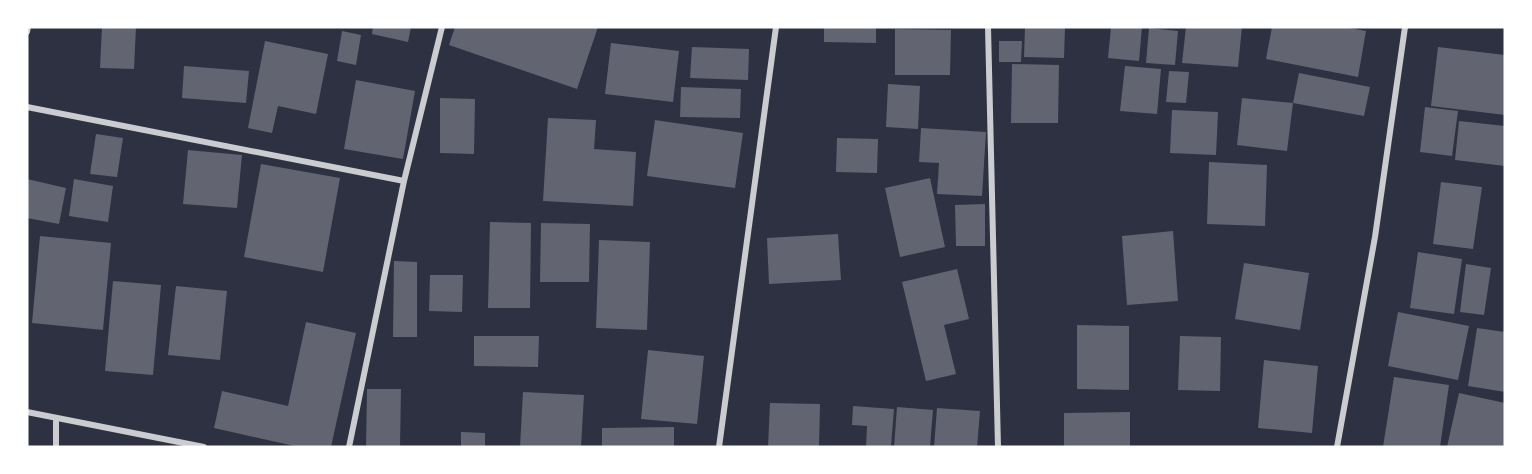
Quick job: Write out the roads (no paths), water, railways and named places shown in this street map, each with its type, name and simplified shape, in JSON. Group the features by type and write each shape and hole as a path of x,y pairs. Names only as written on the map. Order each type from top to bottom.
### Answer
{"street":[{"path":"27,32 28,27"},
{"path":"349,447 404,181 442,27"},
{"path":"719,447 776,27"},
{"path":"988,27 998,447"},
{"path":"1337,447 1375,237 1405,27"},
{"path":"27,107 404,181"},
{"path":"27,412 204,447"},
{"path":"56,419 56,447"}]}
